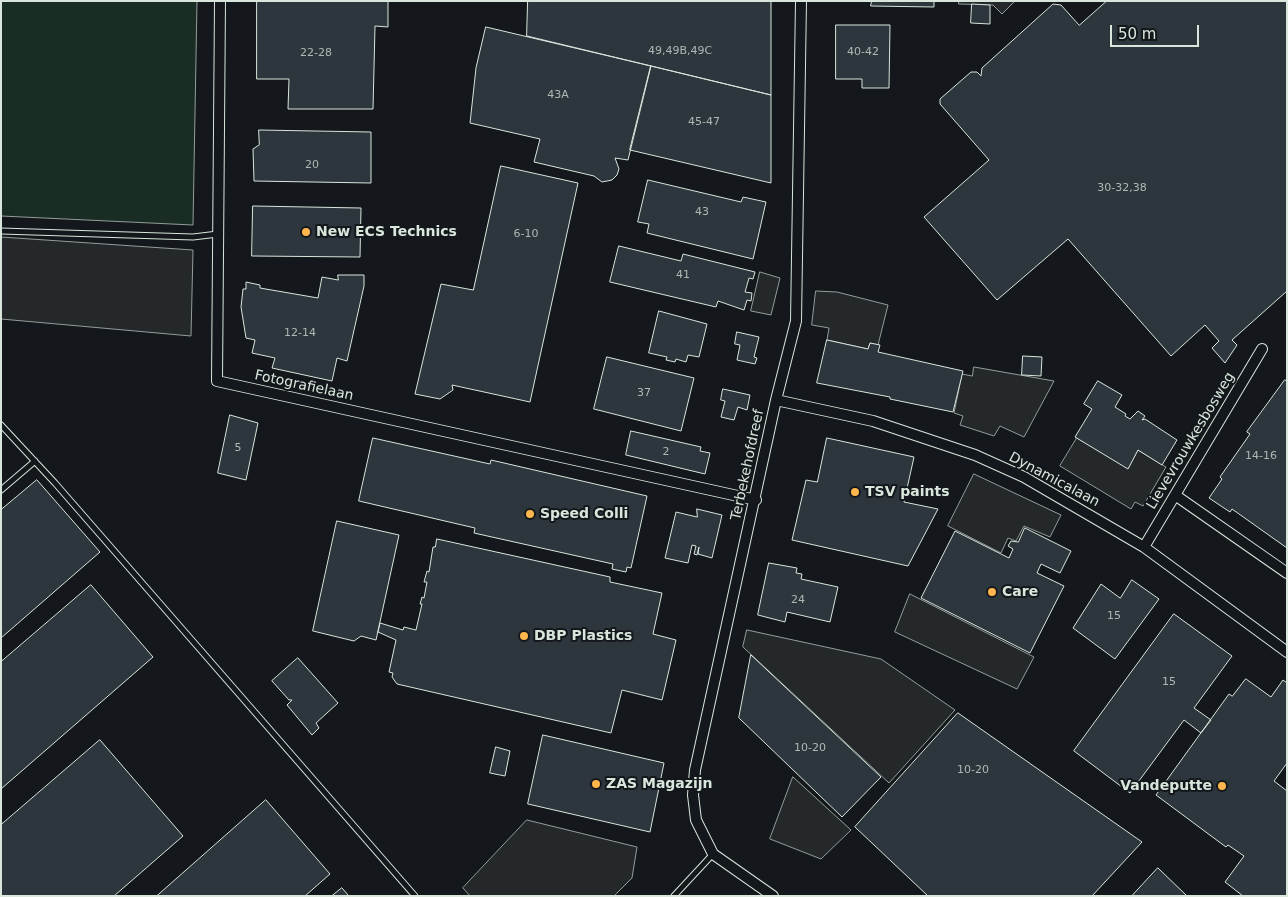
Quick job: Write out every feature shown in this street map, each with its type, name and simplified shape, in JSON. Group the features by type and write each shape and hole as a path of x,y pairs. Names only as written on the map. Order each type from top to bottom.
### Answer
{"street":[{"name":"Fotografielaan","path":"220,1 216,380 756,500"},
{"name":"Terbekehofdreef","path":"712,854 696,820 692,795 695,770 756,500 776,400 796,321 801,1"},
{"name":"Lievevrouwkesbosweg","path":"1144,548 1262,349"},
{"name":"Dynamicalaan","path":"776,400 873,421 975,454 1024,477 1087,512 1144,548 1287,652"},
{"path":"1175,495 1287,573"},
{"path":"712,854 773,896"}],"lane":[{"path":"1,231 193,237 218,234"},
{"path":"1,424 415,896"},
{"path":"1,490 35,461"},
{"path":"674,896 712,854"}],"green space":[{"path":"1,1 197,1 193,225 1,216"}],"shaded area":[{"path":"959,1 1015,1 1002,14 993,5 959,4"},
{"path":"1,237 193,250 191,336 1,319"},
{"path":"760,272 780,278 771,315 751,311"},
{"path":"816,291 837,292 888,305 878,345 870,343 868,349 827,340 829,328 812,325"},
{"path":"974,367 1054,381 1024,437 1000,426 994,436 960,425 963,416 954,413 962,374 972,376"},
{"path":"1077,438 1128,468 1138,450 1166,467 1143,506 1135,502 1131,509 1060,466"},
{"path":"974,474 1061,515 1050,537 1024,526 1016,541 1008,538 1001,553 948,526"},
{"path":"910,594 1034,657 1017,689 895,632"},
{"path":"747,630 881,659 955,710 889,783 743,647"},
{"path":"793,777 851,830 821,859 770,839"},
{"path":"527,820 637,847 632,878 614,896 470,896 463,888"}],"building":[{"path":"257,1 388,1 388,27 375,26 373,109 288,109 289,79 257,79"},
{"path":"528,1 771,1 771,95 527,36"},
{"path":"872,1 934,1 934,7 871,6"},
{"path":"1107,1 1287,1 1287,291 1232,340 1237,345 1225,363 1212,348 1219,341 1205,325 1171,356 1068,239 997,300 924,217 989,160 940,104 940,99 971,72 977,72 981,76 982,68 1053,4 1061,5 1079,25"},
{"path":"972,4 990,5 990,24 971,23"},
{"path":"836,25 890,25 889,88 862,88 862,79 836,79"},
{"path":"486,27 651,66 628,160 615,158 619,169 617,175 612,180 602,182 594,176 534,162 540,139 470,123 476,68"},
{"path":"651,66 771,95 771,183 630,150"},
{"path":"259,130 371,132 371,183 254,181 253,149 259,145"},
{"path":"501,166 578,183 530,402 452,385 453,390 440,399 415,394 441,284 473,290"},
{"path":"648,180 741,202 743,197 766,202 753,259 647,233 649,224 638,222"},
{"name":"New ECS Technics","path":"253,206 361,208 360,257 252,256"},
{"path":"619,246 681,261 683,254 755,272 753,279 749,278 745,292 752,293 751,301 747,300 744,310 718,301 716,307 610,282"},
{"path":"338,275 364,275 364,286 347,361 337,358 332,381 272,368 275,358 252,353 255,340 246,338 241,307 243,289 246,289 246,282 260,285 260,288 318,298 322,277 338,280"},
{"path":"659,311 707,324 699,357 688,355 686,362 676,359 675,362 666,360 667,357 649,353"},
{"path":"737,332 759,337 754,357 757,358 755,364 737,360 740,345 735,344"},
{"path":"827,340 868,349 870,343 880,345 878,352 963,371 953,412 890,399 890,397 817,383"},
{"path":"1023,356 1042,357 1041,376 1022,375"},
{"path":"607,357 694,378 681,431 594,409"},
{"path":"1285,380 1287,381 1287,548 1232,509 1230,512 1209,498 1222,479 1220,477 1250,434 1247,432"},
{"path":"1098,381 1122,395 1115,407 1126,414 1125,416 1130,419 1138,411 1145,416 1142,420 1145,419 1177,440 1162,465 1138,450 1128,469 1075,437 1092,409 1084,404"},
{"path":"723,389 750,395 747,410 738,407 734,420 721,417 725,401 721,400"},
{"path":"230,415 258,423 246,480 218,473"},
{"path":"631,431 701,447 700,451 710,453 705,474 626,455"},
{"name":"Speed Colli","path":"373,438 490,464 491,460 647,496 631,568 627,567 626,572 612,569 613,564 474,533 475,528 359,501"},
{"name":"TSV paints","path":"827,438 914,457 904,502 938,509 908,566 792,540 806,480 817,482"},
{"path":"37,480 100,552 1,638 1,510"},
{"path":"697,509 722,515 712,558 698,554 699,547 697,555 694,554 696,546 692,545 688,563 665,558 676,512 697,517"},
{"path":"337,521 399,535 376,640 361,636 354,641 313,631"},
{"name":"Care","path":"1025,528 1071,551 1060,573 1041,564 1037,573 1064,586 1030,653 921,598 955,531 1009,558 1013,549 1008,546 1011,541 1018,542"},
{"name":"DBP Plastics","path":"437,539 610,577 610,582 662,593 653,634 676,640 662,700 622,690 611,733 397,684 392,677 393,673 389,672 396,640 378,632 380,623 403,630 404,627 416,630 422,604 420,604 422,597 424,598 427,582 424,582 427,571 429,572 433,547 435,547"},
{"path":"769,563 797,568 796,573 802,574 801,579 838,587 830,622 787,612 785,622 758,615"},
{"path":"1132,580 1159,599 1115,659 1073,628 1101,584 1120,598"},
{"path":"91,585 153,657 1,789 1,662"},
{"path":"1174,614 1232,656 1194,708 1211,720 1201,733 1184,720 1130,793 1074,751"},
{"path":"751,655 881,777 842,817 739,718"},
{"path":"298,658 338,703 316,723 319,728 312,735 287,705 292,700 289,700 272,681"},
{"name":"Vandeputte","path":"1246,679 1271,697 1283,680 1287,683 1287,763 1274,781 1287,791 1287,896 1243,896 1225,882 1244,856 1228,845 1226,847 1156,795 1229,694 1232,696"},
{"path":"958,713 1142,842 1092,896 928,896 855,827"},
{"name":"ZAS Magazijn","path":"543,735 664,763 650,832 528,804"},
{"path":"100,740 183,836 114,896 1,896 1,825"},
{"path":"496,747 510,751 505,776 490,773"},
{"path":"266,800 330,874 305,896 157,896"},
{"path":"1158,868 1187,896 1132,896"},
{"path":"342,888 349,896 332,896"}],"place":[{"name":"New ECS Technics","path":"306,232"},
{"name":"TSV paints","path":"855,492"},
{"name":"Speed Colli","path":"530,514"},
{"name":"Care","path":"992,592"},
{"name":"DBP Plastics","path":"524,636"},
{"name":"ZAS Magazijn","path":"596,784"},
{"name":"Vandeputte","path":"1222,786"}]}
